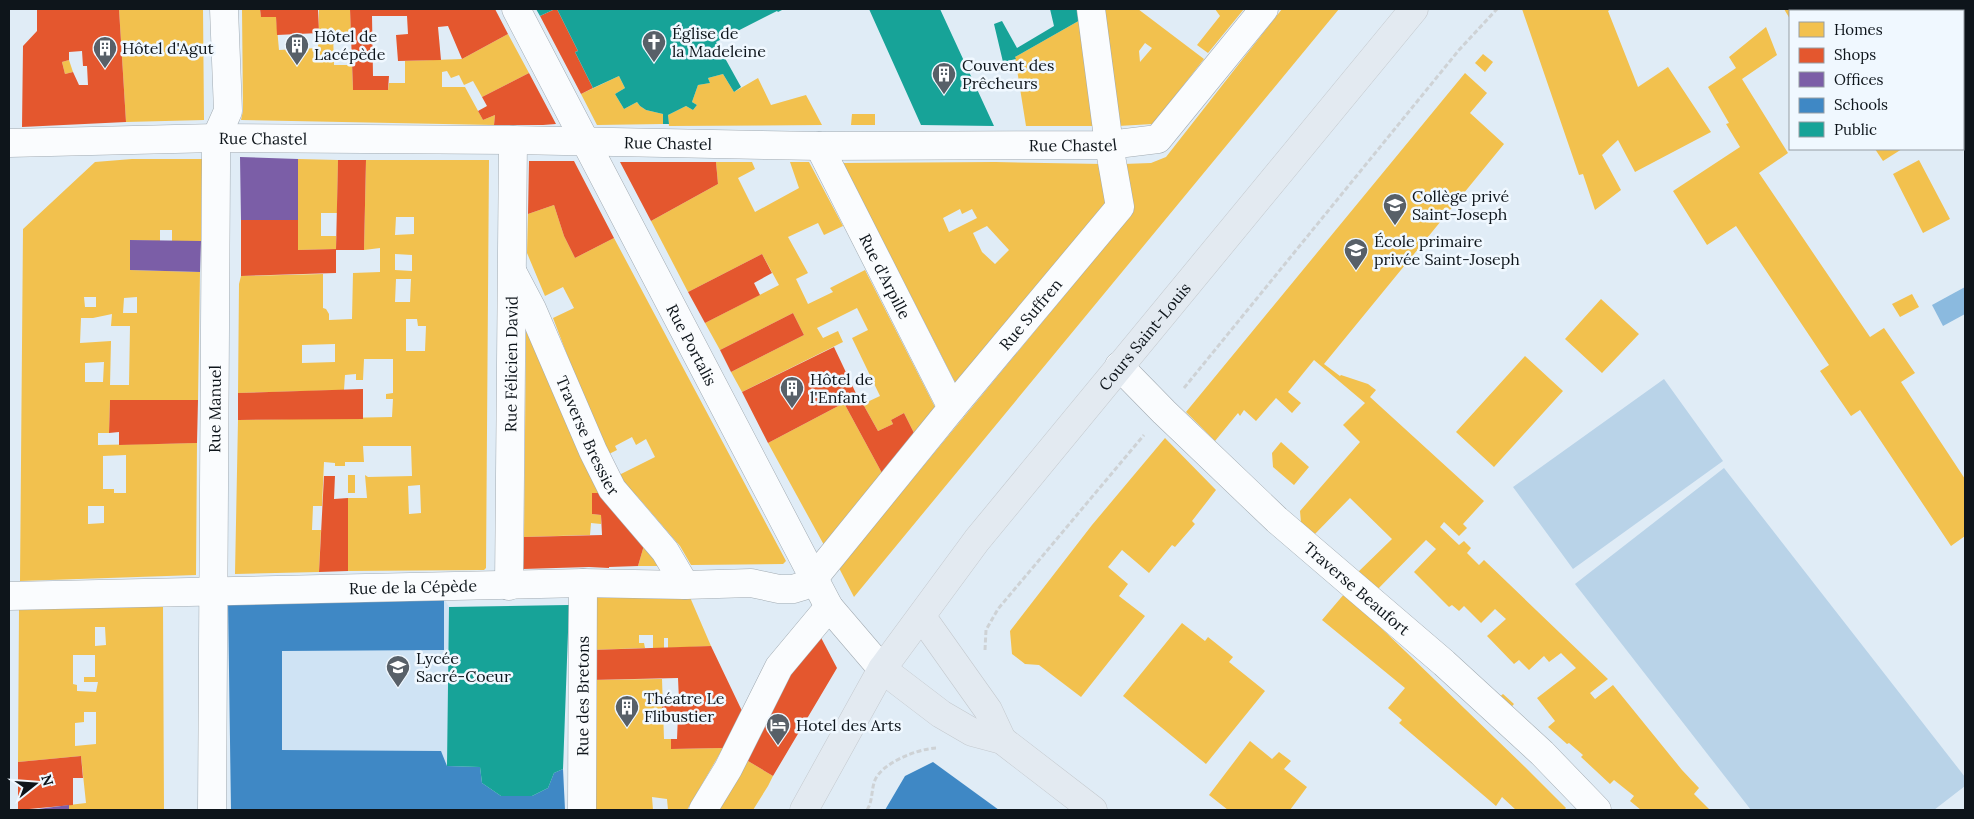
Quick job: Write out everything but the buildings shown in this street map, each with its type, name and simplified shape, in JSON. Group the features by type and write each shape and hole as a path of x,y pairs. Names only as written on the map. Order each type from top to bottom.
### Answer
{"main road":[{"name":"Cours Saint-Louis","path":"804,810 882,669 977,540 1414,9"},
{"path":"922,617 988,710 1002,740"},
{"path":"882,669 941,714 972,732 1002,740 1093,810"}],"street":[{"name":"Rue Manuel","path":"212,810 216,138 228,111 224,9"},
{"name":"Rue Portalis","path":"516,9 829,606 882,669"},
{"name":"Rue Suffren","path":"814,578 952,408 1120,207 1109,145 1091,9"},
{"name":"Rue Chastel","path":"9,143 216,138 513,140 819,146 1109,145 1158,139 1264,9"},
{"name":"Rue Félicien David","path":"509,586 513,140"},
{"name":"Rue d'Arpille","path":"819,146 952,408"},
{"name":"Traverse Bressier","path":"512,271 532,309 593,451 612,489 665,551 685,585"},
{"name":"Traverse Beaufort","path":"1119,366 1164,412 1277,520 1444,663 1542,753 1597,810"},
{"name":"Rue de la Cépède","path":"9,596 214,590 584,584 685,585 751,583 779,589 793,589 803,586 814,578"},
{"name":"Rue des Bretons","path":"582,810 584,584"},
{"path":"703,810 728,769 779,667 829,606"}],"path":[{"path":"987,656 985,650 986,630 998,610 1164,412 1460,50 1497,9"},
{"path":"867,810 871,804 876,779 886,768 914,752 942,748"}],"shaded area":[{"path":"1664,379 1723,461 1573,569 1513,487"},
{"path":"1724,468 1965,777 1965,786 1934,810 1751,810 1575,584"},
{"name":"Lycée Sacré-Coeur","path":"444,598 449,607 569,605 563,769 565,810 231,810 228,600"}],"water":[{"path":"1965,287 1965,314 1943,326 1932,305"}],"place":[{"name":"Église de la Madeleine","path":"654,63"},
{"name":"Hôtel de Lacépède","path":"297,66"},
{"name":"Hôtel d'Agut","path":"105,69"},
{"name":"Couvent des Prêcheurs","path":"944,95"},
{"name":"Collège privé Saint-Joseph","path":"1395,226"},
{"name":"École primaire privée Saint-Joseph","path":"1356,271"},
{"name":"Hôtel de l'Enfant","path":"792,409"},
{"name":"Lycée Sacré-Coeur","path":"398,688"},
{"name":"Théatre Le Flibustier","path":"627,728"},
{"name":"Hotel des Arts","path":"778,746"}]}
